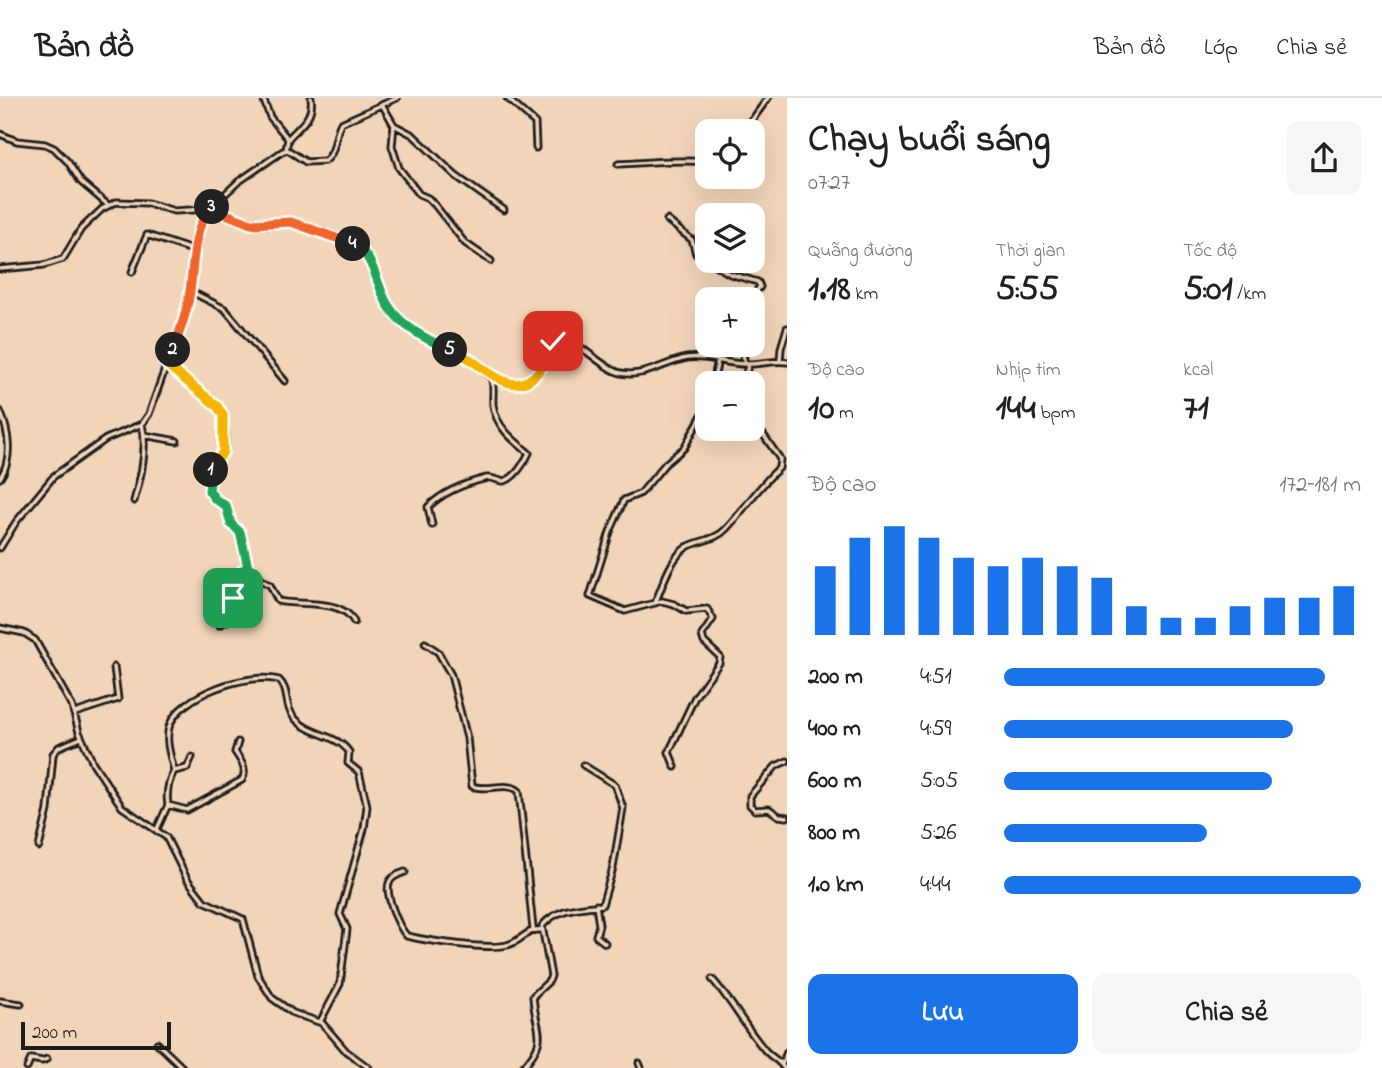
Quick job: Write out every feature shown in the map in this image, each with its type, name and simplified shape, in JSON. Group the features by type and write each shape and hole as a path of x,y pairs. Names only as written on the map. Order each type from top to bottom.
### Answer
{"street":[{"path":"262,98 270,117 288,139"},
{"path":"134,501 140,480 144,435 142,424 180,330 203,219 238,182 286,150 288,139 309,118 312,110 311,98"},
{"path":"286,150 306,162 325,160 333,152 341,123 397,98"},
{"path":"507,98 536,125 536,148"},
{"path":"753,119 768,98"},
{"path":"383,106 394,125 413,135 456,176 504,210"},
{"path":"394,125 392,146 399,168 419,194 434,204 465,243 491,261"},
{"path":"0,134 17,141 46,144 54,148 68,162 80,182 108,205"},
{"path":"618,164 670,160 695,161"},
{"path":"0,269 53,264 63,259 81,229 108,205 125,200 148,202 174,211 212,207 251,224 291,222 356,245 365,254 385,301 394,313 418,333 468,358 490,375 511,382 529,381 539,371 552,343 561,338 571,341 607,367 625,373 642,373 687,358 747,364 787,362"},
{"path":"667,220 693,242 695,250"},
{"path":"132,272 147,235 195,251"},
{"path":"728,273 758,282 760,287"},
{"path":"190,291 225,309 285,381"},
{"path":"780,361 780,348 787,328"},
{"path":"745,357 746,371"},
{"path":"716,371 718,360"},
{"path":"167,365 221,411 223,452 210,474 209,491 226,506 231,524 240,532 250,575 270,586 278,601 337,608 346,612 354,621"},
{"path":"432,525 428,507 440,497 487,478 505,481 521,467 529,453 508,436 499,422 494,409 494,388 490,375"},
{"path":"0,411 6,431 8,454 5,470 0,478"},
{"path":"0,548 16,522 54,476 106,439 142,424"},
{"path":"675,767 670,752 695,697 720,660 702,638 702,632 713,620 709,611 704,608 689,611 670,602 625,611 590,596 610,532 624,500 641,493 665,464 684,448 695,428"},
{"path":"144,435 177,440"},
{"path":"655,603 672,564 680,553 685,548 705,542 724,531 779,468 780,459 765,437"},
{"path":"219,625 236,616 232,586 238,574 248,567"},
{"path":"0,628 23,633 34,640 75,713 81,738 93,763 122,807 157,829 169,841 187,879 208,904 243,919 258,976 272,998 293,1013 320,1022 346,1051 369,1068"},
{"path":"425,643 438,652 451,675 467,738 472,786 512,787 519,791 533,929"},
{"path":"75,713 118,699 114,667"},
{"path":"157,829 168,806 166,795 174,771 168,738 174,719 207,691 257,678 279,680 286,688 290,712 294,718 311,731 341,742 349,752 348,763 359,772 367,806 364,829 340,916 347,929 340,984 320,1022"},
{"path":"38,847 47,814 53,754 59,747 81,738"},
{"path":"168,806 187,810 242,779 242,762 235,752 238,743"},
{"path":"174,771 187,768 192,757"},
{"path":"787,761 776,766 750,796 755,810 766,809 787,817"},
{"path":"524,1067 540,1041 533,996 551,976 542,930 548,919 564,910 602,905 607,895 622,825 623,808 615,785 583,765"},
{"path":"405,872 393,878 388,889 391,904 407,936 500,946 511,944 533,929 542,930"},
{"path":"597,905 599,925 596,936 605,943"},
{"path":"712,979 765,1050 783,1066"},
{"path":"0,1001 21,1004"},
{"path":"157,1043 183,1068"},
{"path":"783,1066 787,1052"},
{"path":"27,1068 31,1059 47,1059"}],"route":[{"path":"233,598 233,581 248,567 248,561 239,530 231,524 226,506 211,495 208,485 211,471 223,452 223,415 217,406 167,365 187,307 198,236 209,209 214,205 233,218 251,224 291,222 356,245 365,254 388,307 406,325 468,358 495,379 520,383 529,381 543,366 545,352 553,341"}]}
